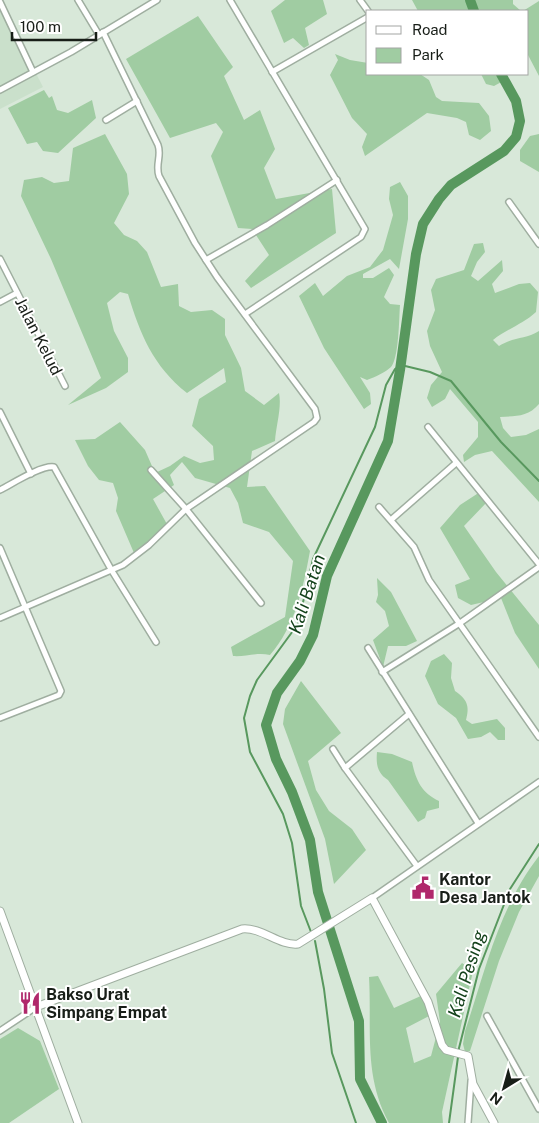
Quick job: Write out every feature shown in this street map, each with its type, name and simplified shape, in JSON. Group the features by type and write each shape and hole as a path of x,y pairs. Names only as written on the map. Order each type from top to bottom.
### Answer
{"street":[{"path":"0,618 112,571 136,556 186,509 317,418 314,409 206,260 159,176 156,166 160,150 138,101 101,33 78,0"},
{"path":"0,90 157,0"},
{"path":"230,0 363,224 364,234 245,314"},
{"path":"0,2 33,72"},
{"path":"272,72 366,18"},
{"path":"106,120 138,101"},
{"path":"206,260 267,225 337,180"},
{"path":"509,202 539,244"},
{"name":"Jalan Kelud","path":"0,259 65,386"},
{"path":"0,302 17,293"},
{"path":"0,412 32,474"},
{"path":"382,672 460,623 539,565 428,427"},
{"path":"392,519 456,463"},
{"path":"0,490 48,467 56,470 112,571 156,642"},
{"path":"151,470 186,509 260,603"},
{"path":"379,507 392,519 414,547 429,580 539,737"},
{"path":"0,548 60,693 0,718"},
{"path":"368,648 478,823"},
{"path":"345,768 409,714"},
{"path":"333,749 417,866"},
{"path":"0,1031 36,1007 242,929 255,930 294,945 307,940 372,898 539,782"},
{"path":"372,898 428,1002 442,1045 448,1051 460,1052 468,1056 472,1079 468,1123"},
{"path":"0,911 78,1123"},
{"path":"487,1016 539,1109"},
{"path":"472,1079 494,1123"}],"shaded area":[{"path":"0,3 43,87 0,109"}],"green space":[{"path":"285,0 323,0 327,14 305,28 309,45 304,48 293,38 284,43 271,11"},
{"path":"412,0 513,0 513,4 520,10 417,10"},
{"path":"539,1 539,76 529,57 529,10 525,10"},
{"path":"198,16 233,67 224,76 244,120 260,110 275,149 264,168 276,199 332,189 336,233 251,288 245,281 269,255 252,229 238,228 211,156 223,132 216,123 170,138 126,59"},
{"path":"335,54 350,60 366,63 366,75 422,75 429,80 436,97 442,101 479,103 489,116 491,131 480,140 469,135 466,122 457,118 427,113 365,156 362,147 367,134 352,118 330,75 338,60"},
{"path":"482,75 502,75 505,80 494,86 486,84"},
{"path":"44,90 49,98 52,96 57,110 68,113 92,100 96,118 58,153 43,151 37,142 27,144 8,108"},
{"path":"105,134 127,174 129,194 114,223 124,235 137,241 147,252 161,287 178,284 179,306 191,312 212,310 225,319 225,335 241,368 245,391 264,405 279,393 275,441 252,451 247,487 265,486 310,551 301,593 292,619 279,644 270,655 233,656 231,647 285,617 293,561 269,532 243,523 238,503 230,488 195,478 182,462 170,475 174,485 153,499 168,526 134,553 116,511 118,498 113,483 99,480 88,466 75,440 95,439 120,422 145,450 155,473 170,466 184,456 200,463 214,460 213,446 192,426 199,399 226,382 224,368 187,393 175,383 149,348 128,294 120,292 107,303 114,331 128,358 128,372 106,388 68,405 101,378 51,259 21,196 24,180 42,177 54,183 69,181 73,148"},
{"path":"539,134 539,172 520,161 520,150 530,136"},
{"path":"400,182 408,196 408,219 399,269 390,259 363,274 363,278 373,278 389,268 394,275 384,297 390,304 400,305 396,355 389,369 367,380 360,377 370,393 371,404 364,409 324,348 299,296 315,283 323,296 347,276 370,267 383,250 393,215 389,199 390,187"},
{"path":"483,243 485,252 477,262 471,276 478,281 502,260 503,271 492,284 495,293 519,284 530,283 538,292 536,312 493,340 499,346 539,331 539,404 526,414 500,417 503,428 511,437 526,435 539,429 539,502 492,451 475,455 464,462 463,455 478,437 478,422 450,389 445,399 432,407 427,398 431,385 442,372 430,346 427,331 435,310 431,290 436,279 464,270 474,244"},
{"path":"480,492 487,502 464,526 496,572 539,625 539,669 515,633 501,598 471,605 458,598 455,585 470,579 440,528 460,505"},
{"path":"377,578 391,592 417,641 406,646 388,646 383,667 373,640 389,626 385,611 376,602 378,595"},
{"path":"444,654 452,663 451,678 455,691 467,703 466,720 472,724 497,719 505,728 505,740 498,740 490,732 481,737 468,739 456,718 438,704 425,676 431,661"},
{"path":"301,681 341,733 308,761 316,790 329,811 352,829 366,850 334,884 325,839 283,724 285,709"},
{"path":"377,752 392,754 412,762 421,786 428,794 439,801 439,808 427,811 425,818 418,822 388,780 379,771"},
{"path":"539,856 539,876 519,912 499,961 470,1051 465,1052 463,1044 465,1031 494,940 513,897"},
{"path":"462,963 473,971 442,1112 443,1123 389,1123 375,1087 372,1069 369,977 378,976 394,1008 423,995 431,1015 406,1028 414,1063 431,1056 440,1022 436,994"},
{"path":"18,1028 40,1041 59,1089 9,1123 0,1123 0,1039"}],"waterway":[{"name":"Kali Batan","path":"470,0 474,10"},
{"name":"Kali Batan","path":"382,1123 360,1079 359,1021 318,892 310,840 292,792 276,759 266,725 277,693 300,661 313,635 327,576 388,441 416,254 423,224 439,199 451,185 504,151 516,137 520,121 516,101 502,75"},
{"path":"311,932 301,906 292,843 283,814 250,752 244,718 257,680 298,624 313,559 375,427 386,385 395,369 401,365 430,372 451,381 501,442 539,481"},
{"name":"Kali Pesing","path":"458,1052 479,969 510,889 539,844"},
{"path":"315,941 324,989 332,1053 356,1123"},
{"name":"Kali Pesing","path":"449,1123 458,1057"}],"place":[{"name":"Kantor Desa Jantok","path":"423,888"},
{"name":"Bakso Urat Simpang Empat","path":"30,1003"}]}
